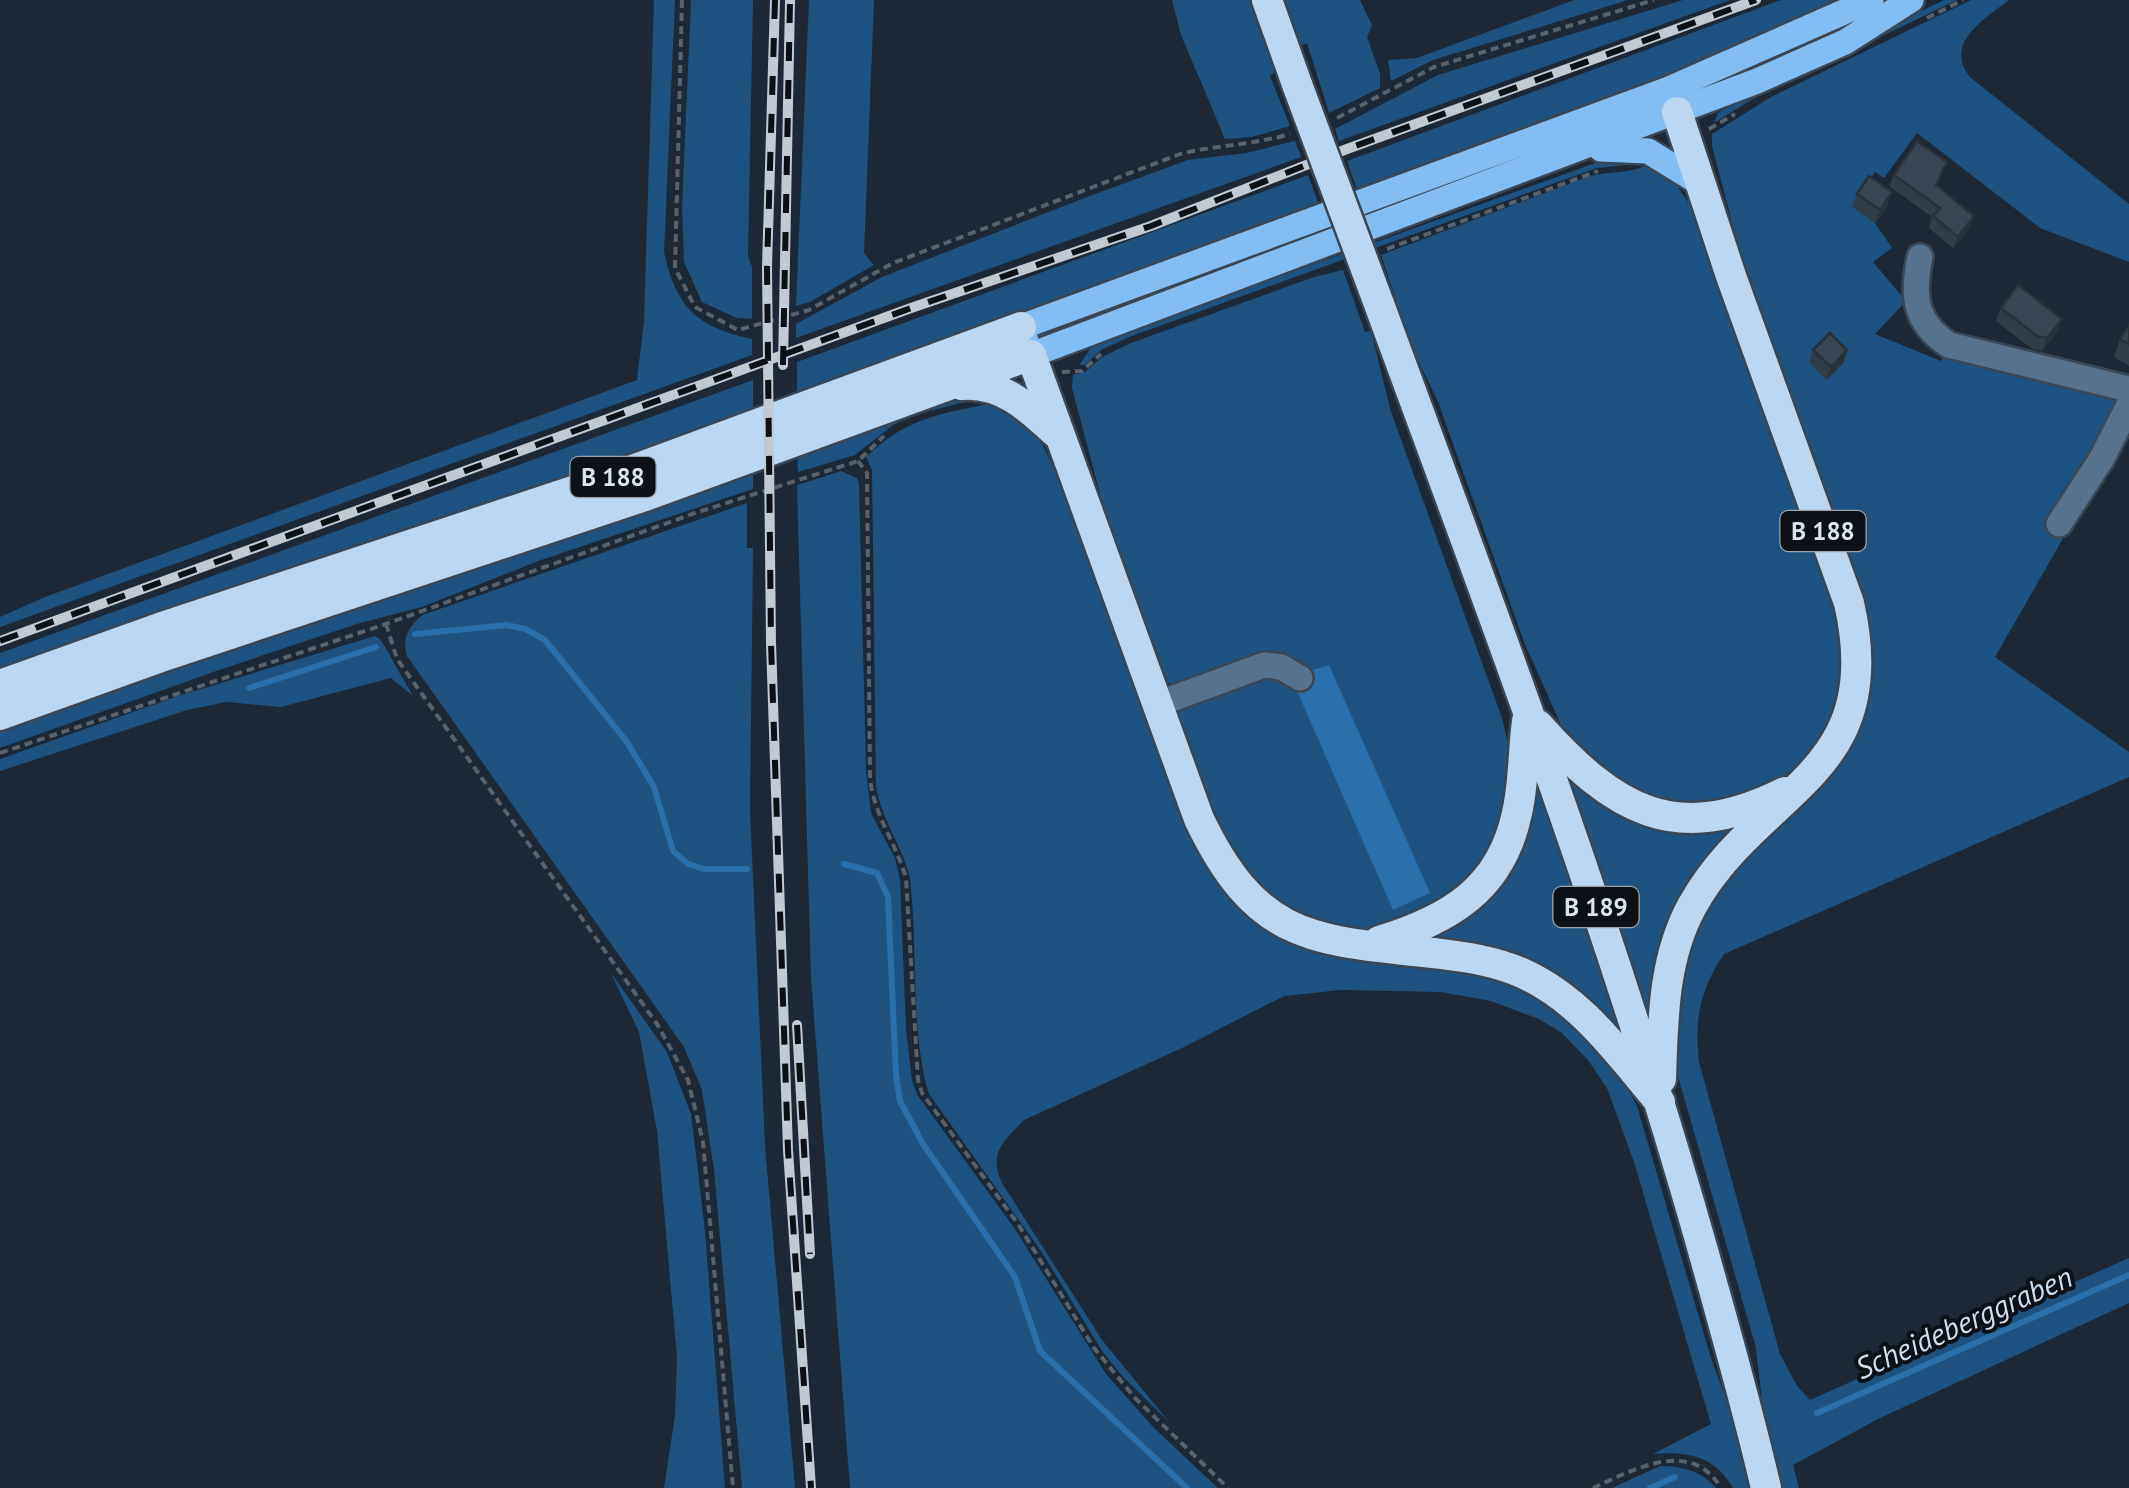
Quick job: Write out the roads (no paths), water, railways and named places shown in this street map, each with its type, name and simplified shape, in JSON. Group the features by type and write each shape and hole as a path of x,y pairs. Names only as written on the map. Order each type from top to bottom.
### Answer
{"highway":[{"name":"B 188","path":"1266,0 1528,713 1592,780 1630,804 1652,813 1700,818 1729,815 1758,805 1805,781 1835,746 1850,708 1858,658 1849,603 1700,184"},
{"path":"1675,107 1700,184"},
{"name":"B 188","path":"1026,341 1200,819 1229,875 1269,916 1304,934 1366,946 1439,920 1464,904 1500,861 1517,814 1528,713"},
{"name":"B 188","path":"0,715 167,655 556,527 946,386 1026,341"},
{"name":"B 188","path":"0,685 159,628 1026,341"},
{"path":"946,386 998,388 1026,405 1061,438"},
{"name":"B 189","path":"1528,713 1660,1102 1749,1414 1766,1488"},
{"path":"1660,1102 1662,1023 1669,971 1684,923 1708,882 1728,858 1805,781"},
{"path":"1366,946 1473,957 1524,974 1581,1010 1660,1102"}],"main road":[{"path":"1675,107 1871,0"},
{"path":"1675,107 1845,42 1911,0"},
{"name":"B 188","path":"1026,341 1580,150 1675,107"},
{"name":"B 188","path":"1026,341 1675,107"},
{"name":"B 188","path":"1580,150 1648,151 1700,184"}],"street":[{"path":"1920,256 1914,281 1917,312 1925,325 1949,345 2129,389"},
{"path":"2059,524 2102,458 2129,405"},
{"path":"1158,704 1264,665 1281,667 1300,678"}],"waterway":[{"path":"415,634 507,625 545,640 627,742 654,787 673,851 688,864 704,869 747,869"},
{"path":"249,688 376,647"},
{"path":"844,864 877,873 888,897 896,1075 900,1101 923,1144 1015,1277 1040,1351 1187,1488"},
{"name":"Scheideberggraben","path":"1817,1413 2129,1275"},
{"name":"Scheideberggraben","path":"1650,1488 1675,1477"}],"railway":[{"path":"775,0 767,267 771,643 788,1150 811,1488"},
{"path":"783,365 790,0"},
{"path":"0,641 911,308 1151,226 1347,149 1756,0"},
{"path":"797,1025 810,1254"}]}
